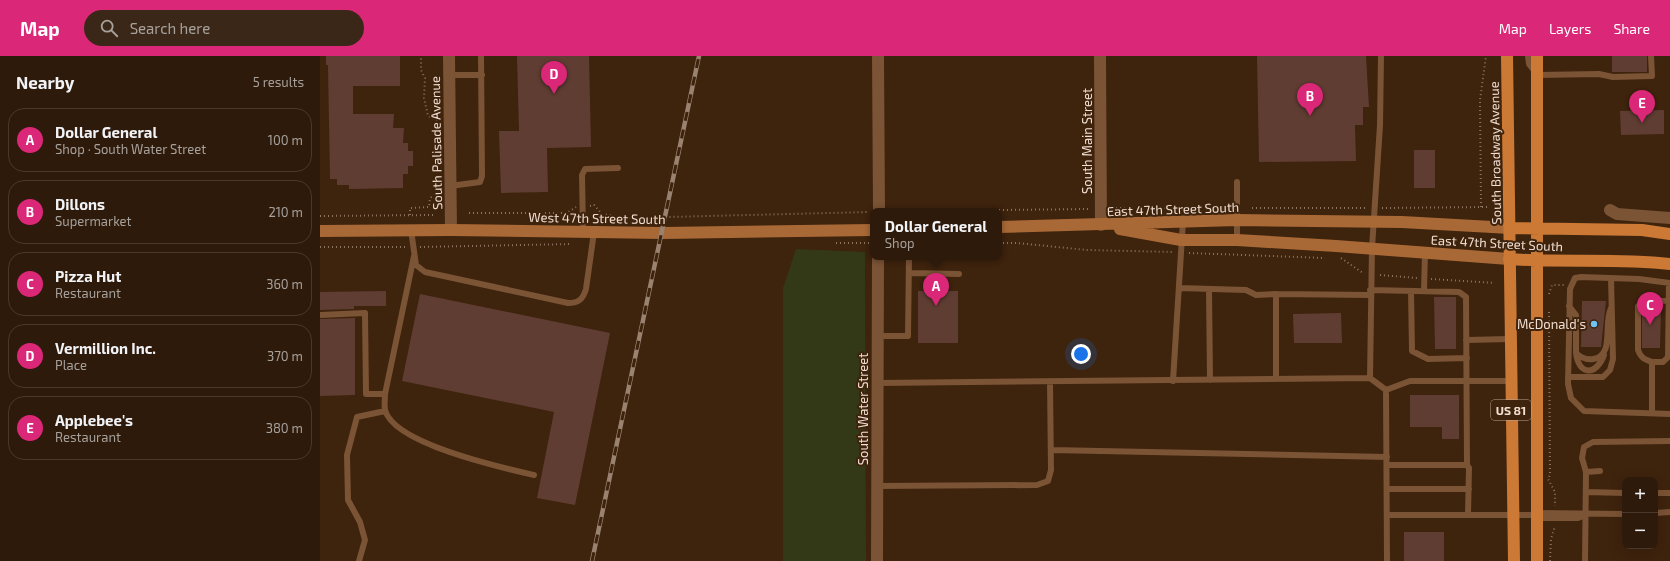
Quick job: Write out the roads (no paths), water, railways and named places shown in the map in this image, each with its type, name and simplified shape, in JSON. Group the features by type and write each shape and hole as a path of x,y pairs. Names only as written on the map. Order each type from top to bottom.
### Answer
{"main road":[{"name":"South Broadway Avenue","path":"1507,56 1514,561"},
{"path":"1536,261 1537,56"},
{"name":"East 47th Street South","path":"1510,228 1642,230 1670,234"},
{"name":"East 47th Street South","path":"1510,259 1536,261 1648,262 1670,264"},
{"name":"US 81","path":"1536,261 1537,561"}],"street":[{"name":"South Palisade Avenue","path":"449,56 451,230"},
{"path":"878,56 879,208"},
{"name":"South Main Street","path":"1100,56 1101,225"},
{"path":"1610,210 1617,214 1670,218"},
{"name":"East 47th Street South","path":"1101,225 1237,220 1374,223 1402,222 1510,228"},
{"path":"1002,227 1101,225"},
{"name":"East 47th Street South","path":"1101,225 1181,240 1237,240 1372,248 1510,259"},
{"name":"West 47th Street South","path":"320,231 451,230 663,233 870,230"},
{"name":"South Water Street","path":"878,260 878,561"}],"lane":[{"path":"450,186 475,184 480,182 482,176 481,56"},
{"path":"1370,378 1370,292 1380,124 1381,56"},
{"path":"1528,56 1529,64 1538,75 1599,74 1613,77 1652,76 1652,56"},
{"path":"449,75 482,75"},
{"path":"411,230 416,265 425,272 440,277 568,303 577,303 583,298 586,289 589,232 583,206 582,175 585,169 618,168"},
{"path":"1237,182 1237,240"},
{"path":"1173,381 1183,221"},
{"path":"1424,291 1425,252"},
{"path":"414,256 384,394 385,411 394,424 418,440 472,460 534,475"},
{"path":"878,336 908,336 909,260"},
{"path":"909,273 959,274"},
{"path":"1668,301 1650,301 1642,303 1638,306 1638,350 1640,356 1652,362 1663,362 1668,357 1669,283 1580,276 1575,278 1571,283 1570,289 1568,392 1571,398 1584,412 1670,414"},
{"path":"1568,378 1603,377 1610,370 1613,359 1611,278"},
{"path":"1179,288 1246,290 1256,295 1411,291 1459,292 1463,294 1466,297 1467,465 1469,468 1468,515"},
{"path":"1209,289 1210,380"},
{"path":"1411,291 1412,351 1428,359 1467,358"},
{"path":"1276,294 1276,379"},
{"path":"1570,306 1576,315 1577,364 1581,368 1592,370 1602,361 1605,352 1608,338 1607,316 1612,306"},
{"path":"320,315 365,313 366,394 384,394"},
{"path":"1466,340 1510,339"},
{"path":"1576,353 1580,358 1589,359 1599,358 1605,352"},
{"path":"1652,362 1652,413"},
{"path":"877,384 1370,378 1386,390"},
{"path":"1386,390 1410,381 1511,381"},
{"path":"877,486 1037,485 1048,481 1051,470 1050,382"},
{"path":"1386,390 1387,561"},
{"path":"360,561 365,540 360,522 348,500 347,455 357,417 385,411"},
{"path":"1585,561 1586,472 1582,458 1584,447 1593,442 1670,441"},
{"path":"1051,450 1387,457"},
{"path":"1387,465 1467,465"},
{"path":"1586,472 1600,471"},
{"path":"1387,489 1469,489"},
{"path":"1586,492 1622,493"},
{"path":"1658,493 1670,493"},
{"path":"1658,513 1670,512"},
{"path":"1387,515 1555,516 1622,514"}],"railway":[{"path":"592,561 699,56"}],"place":[{"name":"Vermillion Inc.","path":"554,94"},
{"name":"Dillons","path":"1310,116"},
{"name":"Applebee's","path":"1642,123"},
{"name":"Dollar General","path":"936,306"},
{"name":"McDonald's","path":"1594,324"},
{"name":"Pizza Hut","path":"1650,325"}]}
